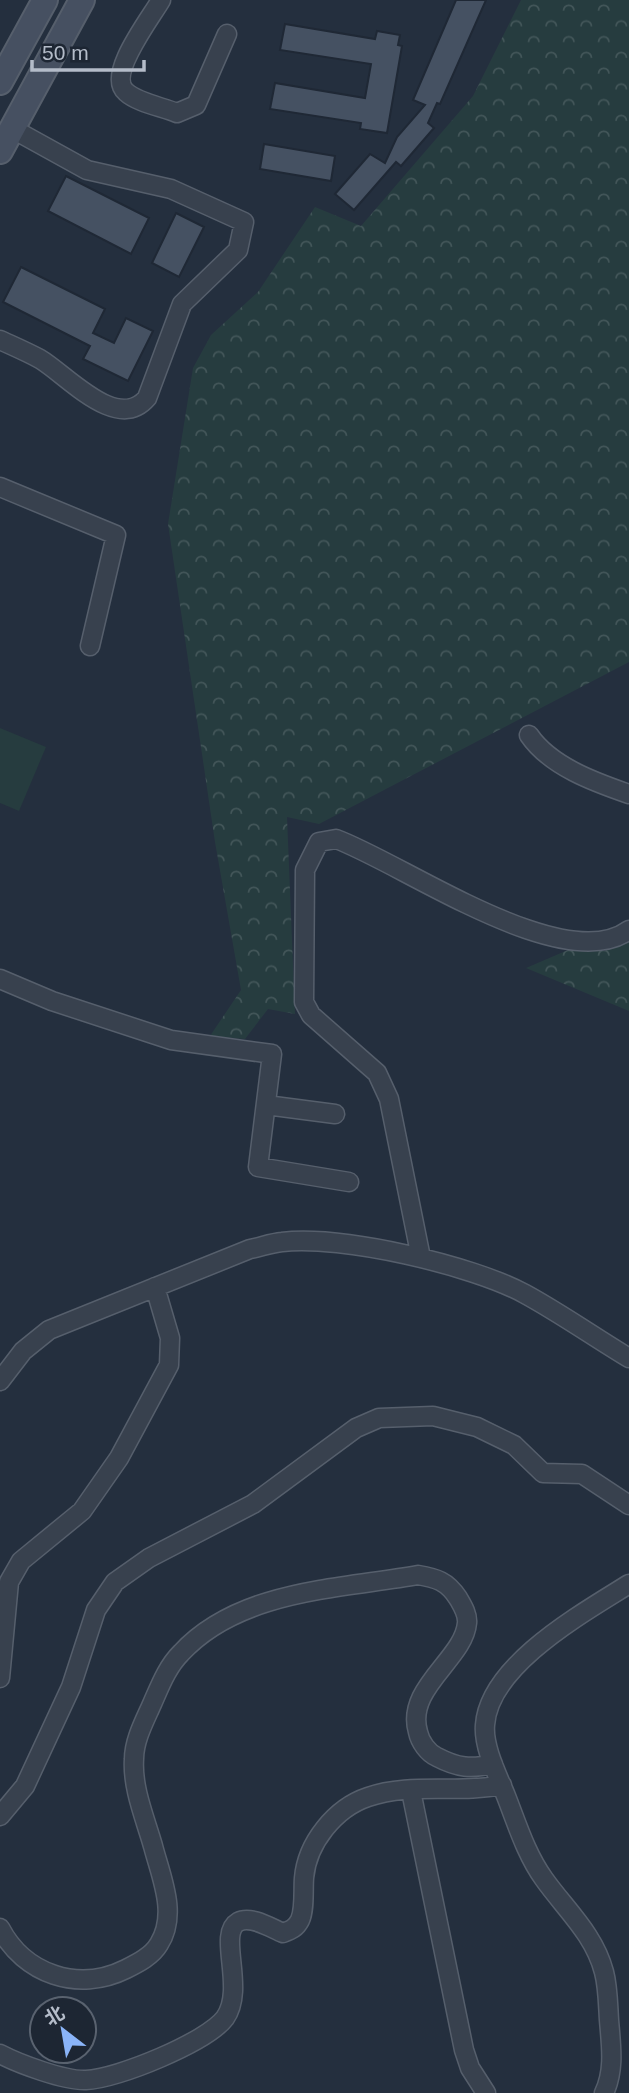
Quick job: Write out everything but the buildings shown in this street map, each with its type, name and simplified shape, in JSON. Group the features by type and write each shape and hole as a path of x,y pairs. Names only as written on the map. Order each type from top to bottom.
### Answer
{"main road":[{"path":"0,82 45,0"},
{"path":"0,151 82,0"}],"street":[{"path":"161,0 121,68 120,84 127,94 177,113 196,105 227,34"},
{"path":"0,340 41,360 90,397 126,411 139,408 147,398 182,304 220,271 238,250 244,222 171,189 87,170 11,128"},
{"path":"0,486 116,535 90,646"},
{"path":"529,735 538,747 578,774 629,794"},
{"path":"421,1258 389,1099 377,1073 311,1015 304,1002 305,870 318,842 335,839 509,924 580,942 606,942 629,930"},
{"path":"0,979 52,1001 171,1040 272,1054 258,1167 349,1182"},
{"path":"266,1105 335,1114"},
{"path":"0,1381 23,1351 50,1330 250,1249 282,1242 307,1241 421,1258 523,1293 629,1358"},
{"path":"0,1678 9,1582 21,1561 82,1511 118,1458 169,1365 170,1338 155,1287"},
{"path":"0,1816 25,1786 71,1687 96,1610 115,1583 149,1558 253,1503 356,1428 379,1418 399,1415 433,1416 477,1427 514,1445 543,1473 582,1474 629,1505"},
{"path":"0,1928 21,1959 66,1979 92,1980 117,1973 142,1961 159,1944 168,1919 166,1892 136,1785 134,1757 141,1730 163,1678 180,1654 207,1630 273,1600 418,1575 439,1578 453,1590 464,1608 467,1623 461,1638 419,1700 415,1724 433,1755 470,1769 494,1764"},
{"path":"604,2093 610,2080 612,2056 605,1974 583,1927 543,1878 528,1852 494,1764 484,1728 488,1707 496,1690 517,1666 571,1620 629,1584"},
{"path":"0,2054 68,2078 86,2081 108,2077 189,2045 213,2031 226,2016 232,2000 235,1973 228,1945 230,1931 238,1922 250,1920 283,1933 295,1928 301,1918 304,1873 311,1846 323,1829 351,1805 368,1797 411,1791 475,1790 502,1784"},
{"path":"411,1791 464,2050 470,2068 485,2093"}],"green space":[{"path":"521,0 629,0 629,662 319,824 287,817 295,1014 268,1009 245,1039 210,1036 241,990 215,842 168,524 193,368 211,335 258,292 315,207 361,226 473,96"},
{"path":"0,728 46,747 19,811 0,803"},
{"path":"629,942 629,1011 526,968 568,950 604,951"}]}
